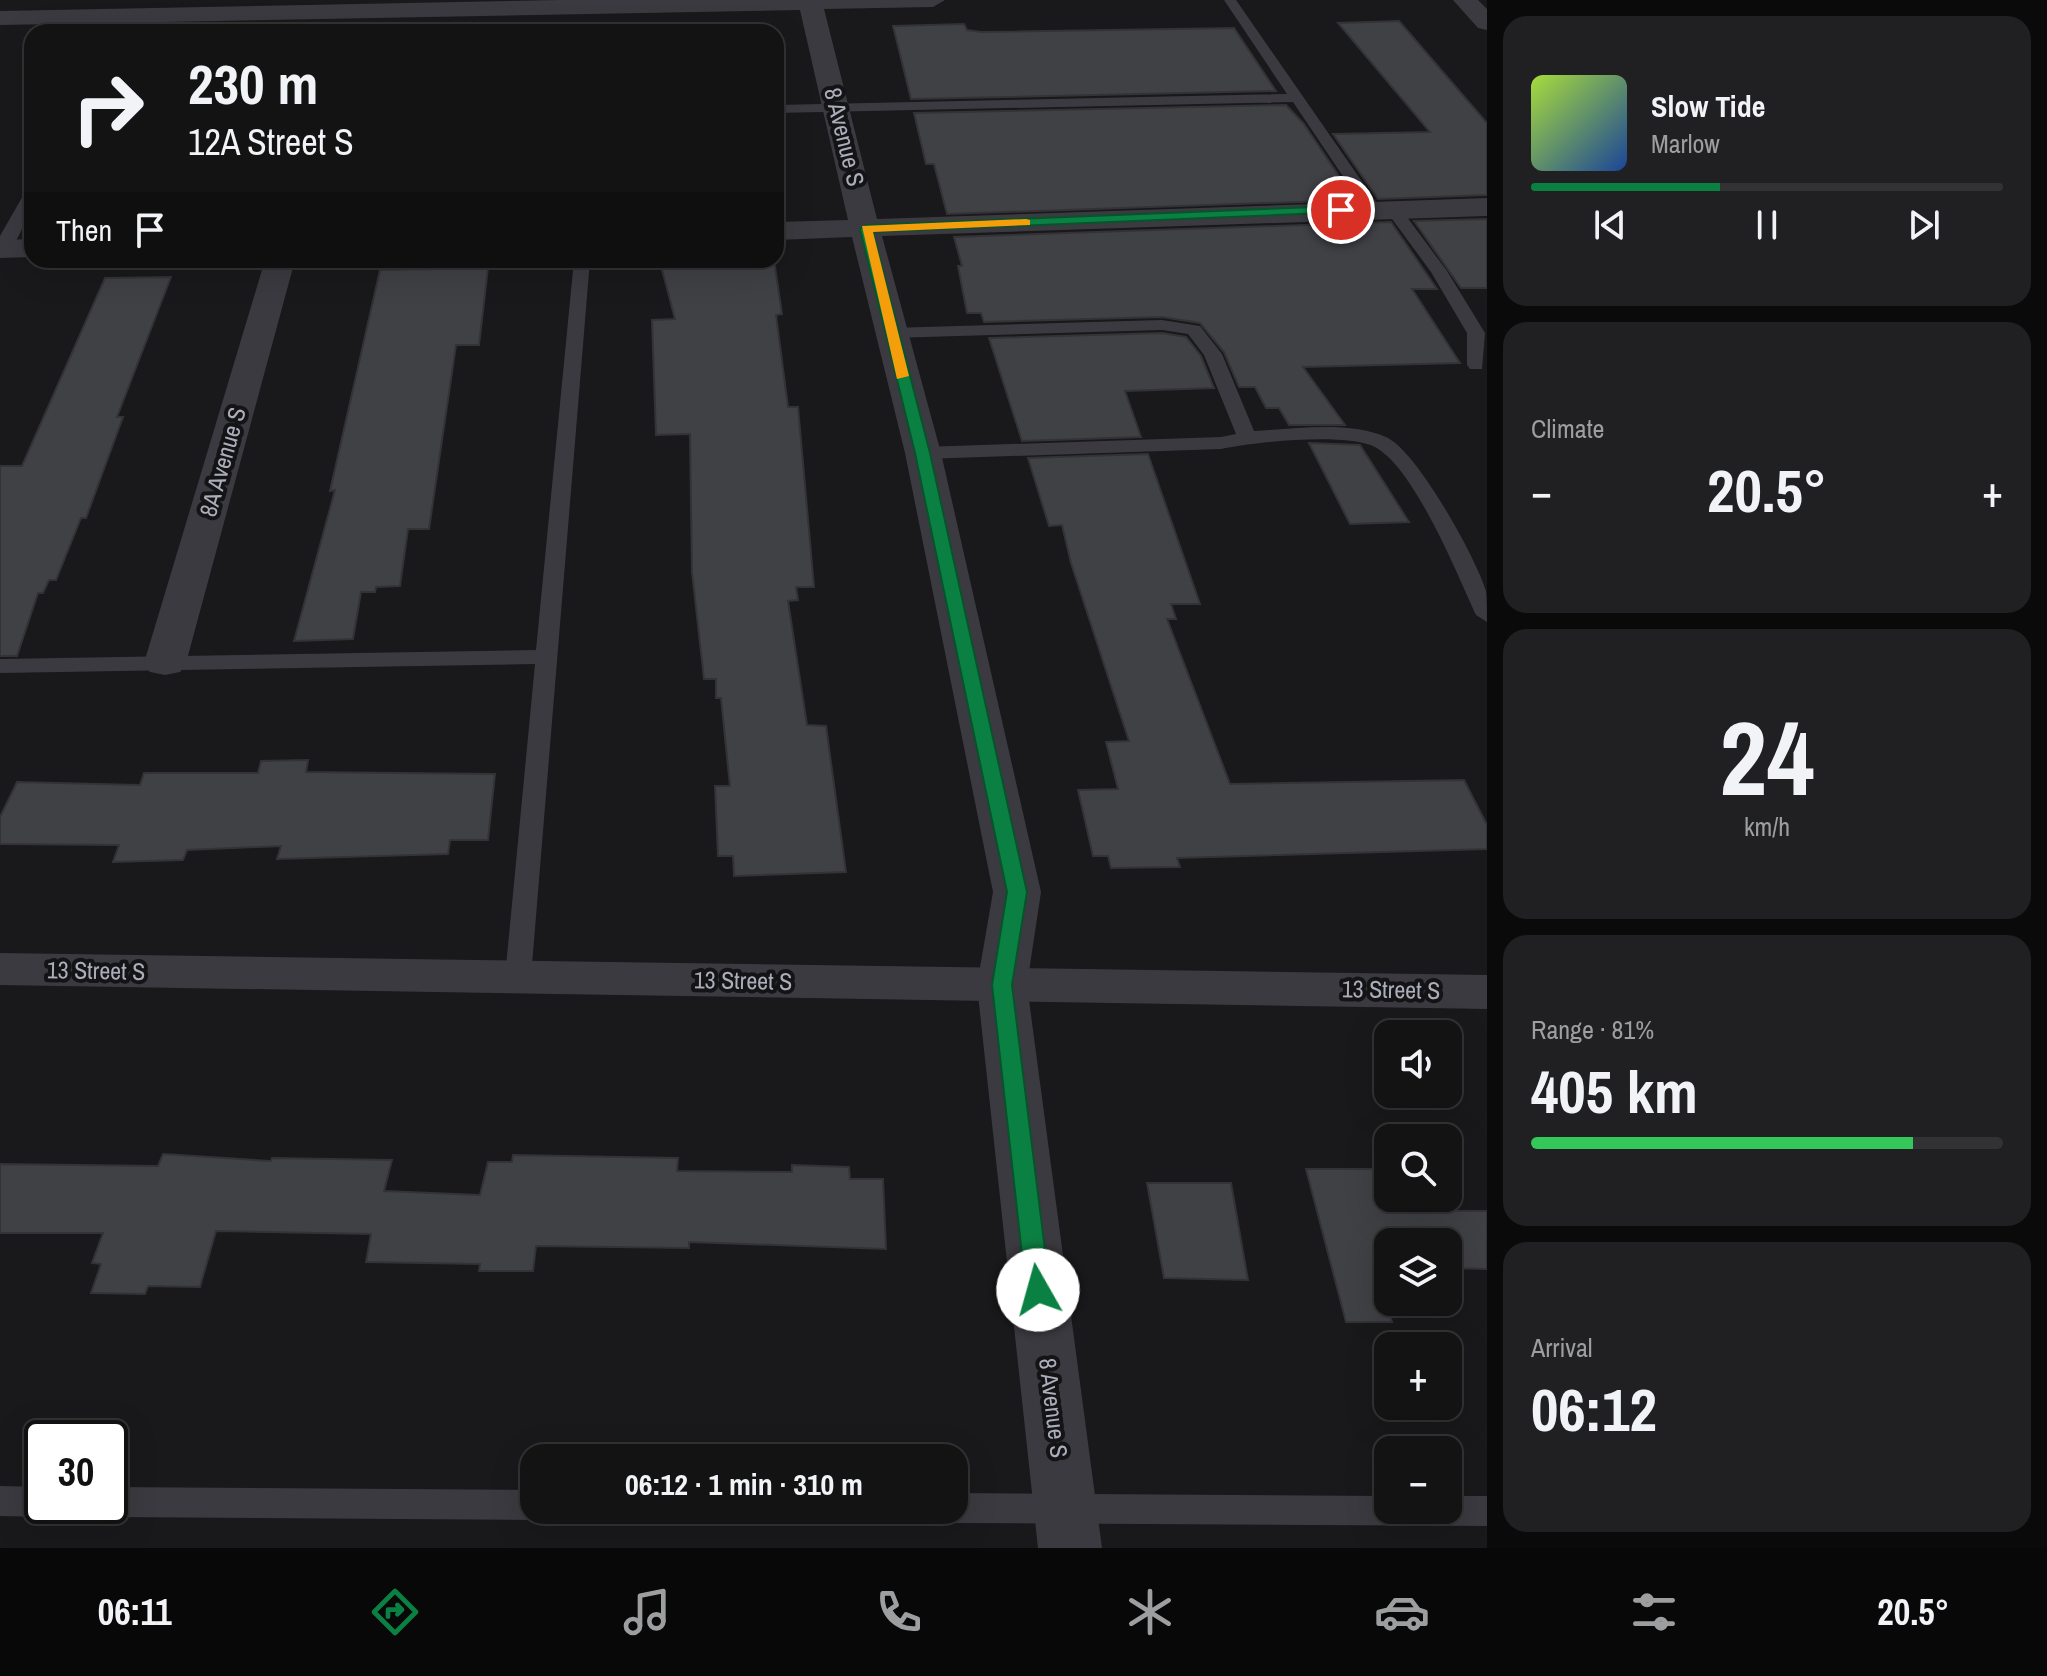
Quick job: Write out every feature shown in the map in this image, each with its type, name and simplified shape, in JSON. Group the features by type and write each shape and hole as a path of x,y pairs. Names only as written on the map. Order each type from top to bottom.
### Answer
{"street":[{"path":"0,18 120,24 810,0 933,0"},
{"name":"8 Avenue S","path":"810,0 890,333 923,453 1017,892 1002,985 1068,1529"},
{"path":"1465,0 1487,23"},
{"path":"784,231 1383,208 1487,207"},
{"path":"0,249 24,248"},
{"name":"8A Avenue S","path":"165,663 278,268"},
{"name":"13 Street S","path":"0,969 1487,992"}],"lane":[{"path":"1230,0 1297,98 1383,208 1439,271 1476,333 1476,365"},
{"path":"784,109 1297,98"},
{"path":"0,249 24,208"},
{"path":"518,977 581,268"},
{"path":"890,333 1162,325 1194,330 1213,354 1247,437"},
{"path":"923,453 1221,443 1247,437 1342,436 1381,442 1414,475 1487,615"},
{"path":"0,666 547,657"},
{"path":"0,1501 24,1502"},
{"path":"128,1502 520,1505"},
{"path":"968,1511 1068,1529 1487,1511"}],"building":[{"path":"1399,21 1487,123 1487,195 1378,199 1333,134 1430,132 1338,23"},
{"path":"964,24 967,30 981,32 1234,28 1276,91 911,99 893,26"},
{"path":"1286,105 1304,124 1355,200 947,214 934,164 926,164 914,113"},
{"path":"1487,219 1487,288 1461,288 1414,221"},
{"path":"1391,222 1437,289 1412,289 1460,363 1303,367 1345,425 1289,425 1279,408 1266,408 1255,387 1239,387 1224,352 1200,323 1162,317 984,322 981,313 967,313 958,266 962,266 954,237"},
{"path":"488,268 479,345 456,345 429,529 408,529 400,586 376,587 375,592 361,592 353,639 294,641 335,490 330,491 380,270"},
{"path":"662,268 775,268 782,314 776,315 788,407 798,407 814,587 796,587 798,600 788,601 807,725 826,726 846,872 734,876 733,856 718,856 715,786 730,786 721,698 716,698 716,679 704,679 692,572 690,434 656,435 652,320 675,319"},
{"path":"171,277 117,417 123,417 86,518 81,518 56,580 49,580 43,593 38,593 17,656 0,656 0,466 22,466 105,278"},
{"path":"1162,333 1186,337 1201,356 1214,388 1125,391 1141,437 1022,441 989,338"},
{"path":"1309,443 1360,445 1409,522 1350,524"},
{"path":"1148,454 1200,604 1171,604 1176,619 1167,619 1230,784 1464,780 1487,825 1487,849 1177,858 1180,867 1111,868 1108,856 1093,856 1078,790 1118,789 1106,742 1129,741 1071,563 1062,525 1049,526 1028,458"},
{"path":"308,760 306,772 495,774 488,840 450,840 448,854 277,859 281,846 187,850 183,860 113,862 119,845 0,844 0,817 17,782 140,785 144,773 258,773 261,761"},
{"path":"163,1154 271,1161 272,1158 392,1160 384,1191 480,1195 488,1162 512,1162 513,1155 678,1158 677,1171 792,1172 792,1165 849,1167 850,1179 883,1179 886,1249 689,1242 689,1248 536,1246 533,1271 479,1271 480,1264 366,1262 371,1234 216,1231 200,1287 148,1286 145,1294 91,1293 101,1264 92,1263 103,1233 0,1233 0,1164 158,1166"},
{"path":"1306,1169 1374,1169 1374,1212 1487,1211 1487,1269 1462,1268 1462,1228 1374,1228 1374,1316 1390,1316 1392,1322 1346,1322"},
{"path":"1147,1183 1231,1183 1248,1280 1164,1278"}],"slow traffic":[{"path":"902,376 866,229 1026,222"}],"route":[{"path":"1038,1290 1002,985 1017,892 923,453 866,229 1341,210"}]}
